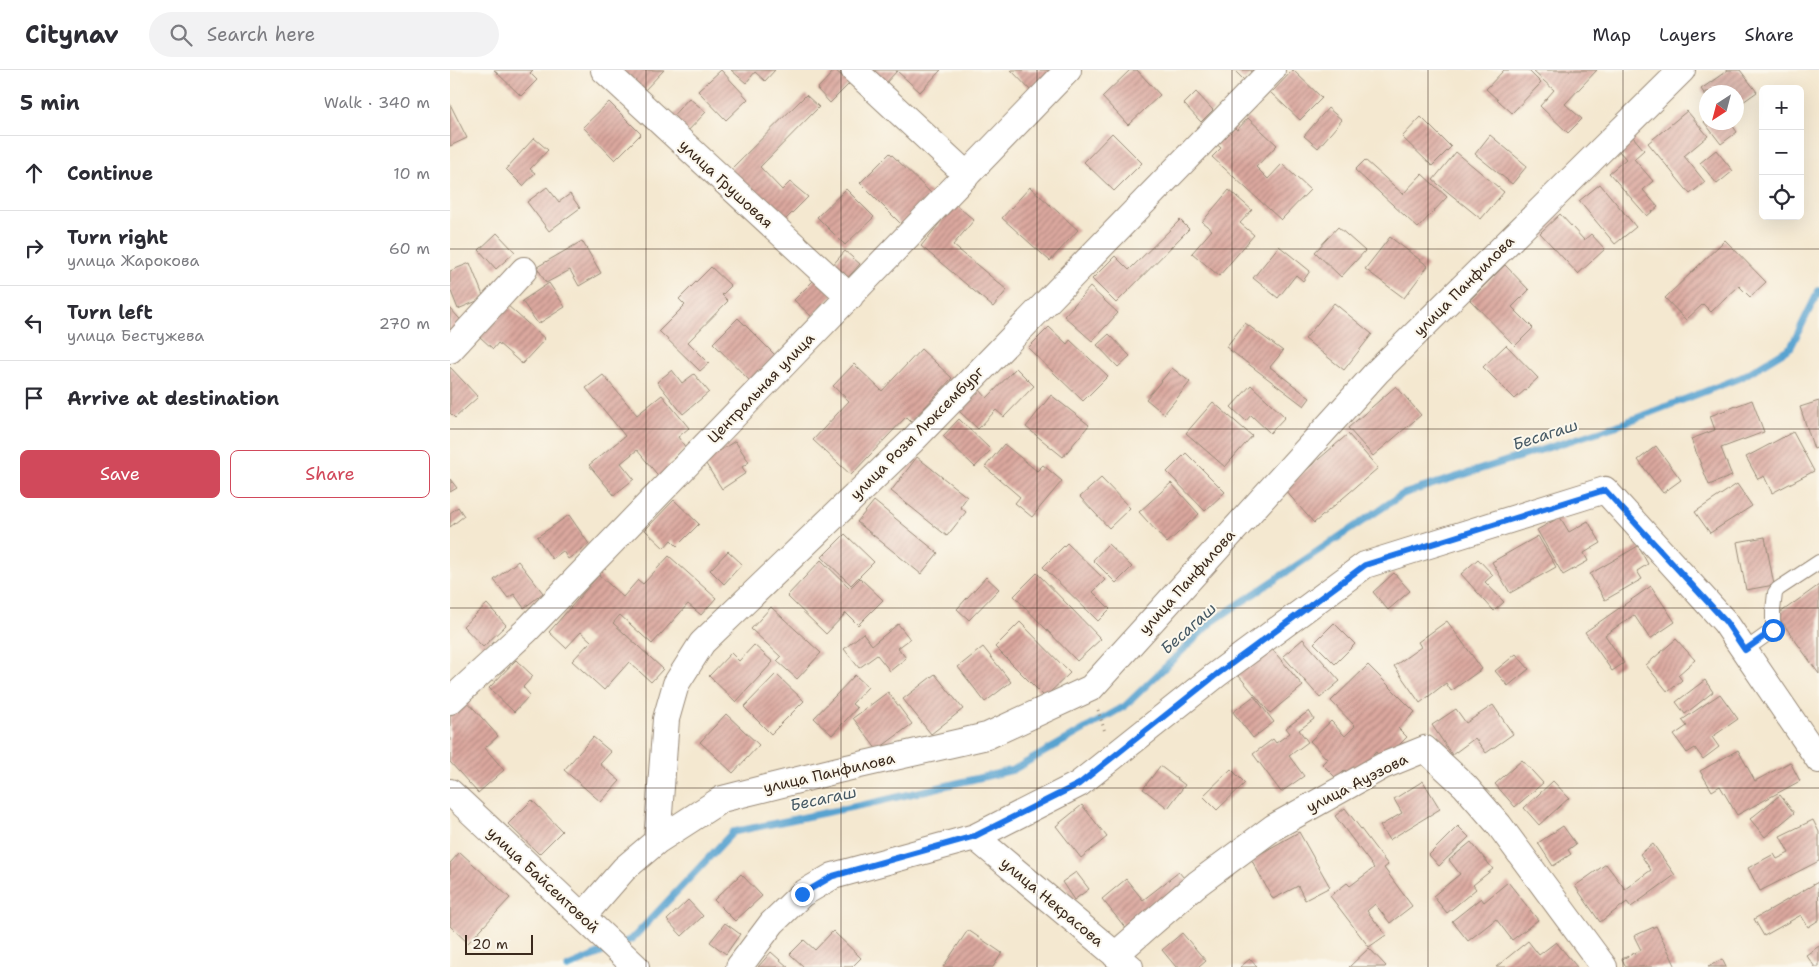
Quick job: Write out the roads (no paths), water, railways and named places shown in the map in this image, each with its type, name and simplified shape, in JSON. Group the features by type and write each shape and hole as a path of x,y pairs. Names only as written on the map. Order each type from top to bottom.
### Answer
{"street":[{"name":"улица Грушовая","path":"604,70 850,297"},
{"path":"854,70 967,175"},
{"name":"Центральная улица","path":"450,701 526,631 1068,70"},
{"name":"улица Розы Люксембург","path":"657,841 666,719 676,684 702,643 911,442 1272,70"},
{"name":"улица Панфилова","path":"591,924 624,869 657,841 722,799 987,736 1091,688 1377,372 1682,70"},
{"path":"450,350 524,270"},
{"path":"739,967 772,923 802,894 833,876 975,836 1079,784 1216,675 1365,565 1605,490 1726,622 1819,760"},
{"name":"улица Ауэзова","path":"1122,961 1197,884 1274,827 1383,766 1425,749 1465,786 1499,825 1604,967"},
{"name":"улица Байсеитовой","path":"450,792 636,967"},
{"name":"улица Некрасова","path":"975,836 1122,961"}],"lane":[{"path":"1745,650 1773,630 1774,597 1778,589 1819,562"}],"waterway":[{"name":"Бесагаш","path":"620,944 632,939 733,832 872,803 1013,770 1125,706 1212,622 1403,494 1616,426 1742,377 1791,347 1819,290"},
{"name":"Бесагаш","path":"568,967 610,949"}]}
